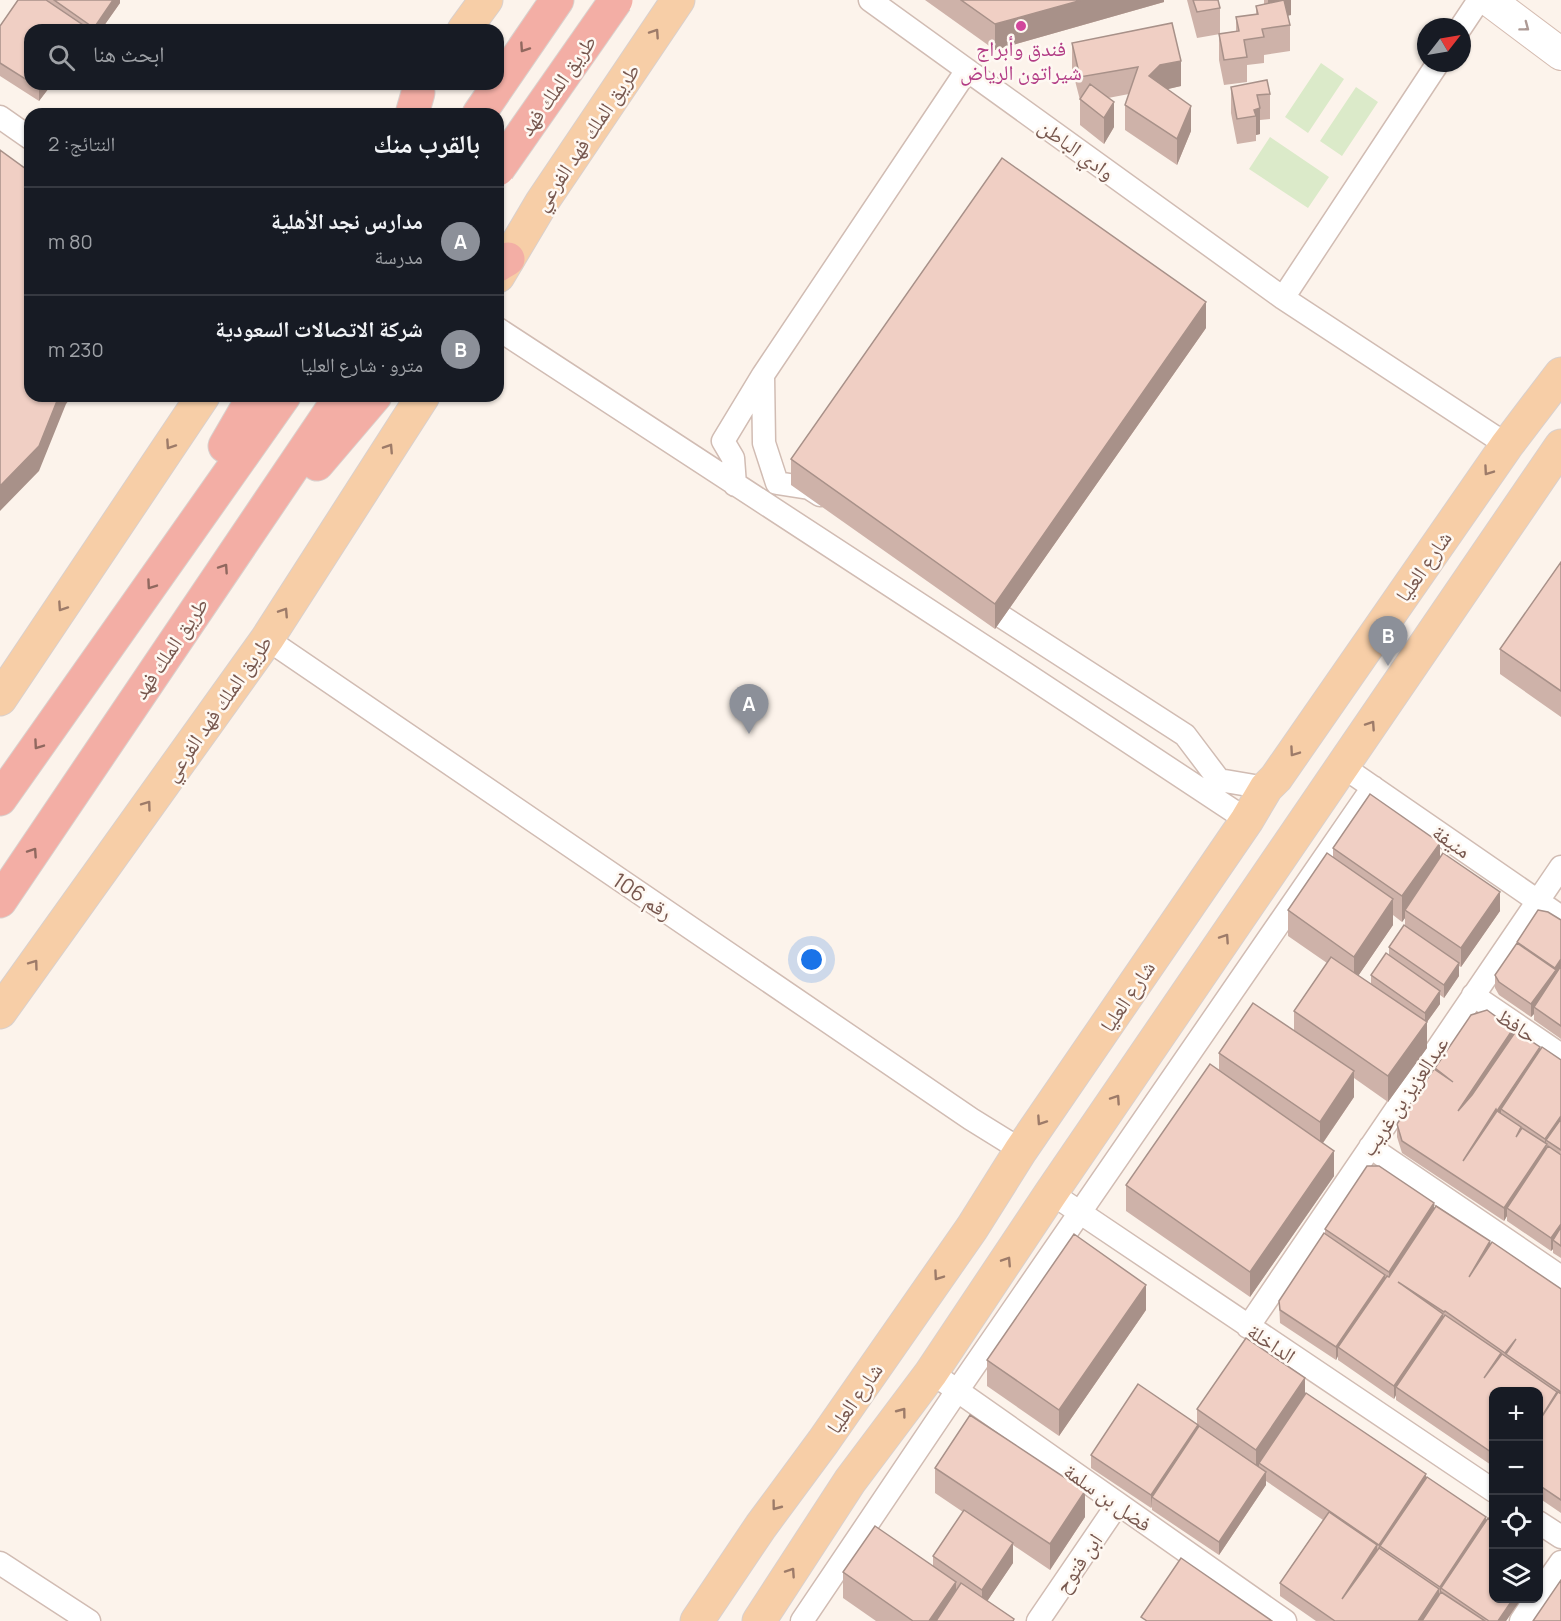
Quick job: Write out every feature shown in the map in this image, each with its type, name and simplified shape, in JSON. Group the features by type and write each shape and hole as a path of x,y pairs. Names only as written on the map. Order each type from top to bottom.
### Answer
{"highway":[{"path":"504,77 557,0"},
{"name":"طريق الملك فهد","path":"504,160 616,0"},
{"path":"483,108 495,90"},
{"name":"طريق الملك فهد","path":"0,901 337,402"},
{"path":"272,496 307,476 370,402"},
{"path":"0,799 213,497 269,403"}],"main road":[{"path":"468,24 486,0"},
{"name":"طريق الملك فهد الفرعي","path":"504,262 678,0"},
{"path":"1489,0 1561,54"},
{"name":"شارع العليا","path":"697,1621 761,1526 824,1442 972,1228 1021,1150 1247,820 1266,788 1276,778 1507,445 1561,374"},
{"path":"0,699 199,402"},
{"name":"طريق الملك فهد الفرعي","path":"0,1011 267,639 419,402"},
{"path":"824,1442 814,1471 814,1487 819,1496 829,1500 944,1382 1051,1193 1561,446"},
{"path":"1247,820 1262,836 1267,857 1267,877"},
{"path":"759,1621 850,1481"}],"street":[{"name":"وادي الباطن","path":"870,0 1283,298 1507,445"},
{"path":"1467,18 1479,0"},
{"path":"735,485 733,458 723,441 763,375 967,70"},
{"path":"1283,298 1432,72"},
{"path":"0,117 24,134"},
{"path":"504,333 1247,820"},
{"path":"763,375 764,443 777,483 809,488 838,508"},
{"path":"965,593 1042,645 1185,735 1218,780 1266,788"},
{"name":"رقم 106","path":"267,639 961,1112 1021,1150"},
{"name":"منيفة","path":"1342,766 1561,917"},
{"path":"802,1621 944,1382 1079,1212 1373,787"},
{"name":"عبدالعزيز بن غريب","path":"1248,1327 1561,867"},
{"name":"حافظ","path":"1473,995 1561,1055"},
{"path":"1370,1147 1561,1277"},
{"name":"الداخلة","path":"1051,1193 1489,1488"},
{"name":"فضل بن سلمة","path":"944,1382 1285,1621"},
{"name":"ابن فتوح","path":"1038,1621 1117,1505"},
{"path":"1543,1525 1561,1537"},
{"path":"1543,1588 1561,1562"},
{"path":"0,1563 89,1621"},
{"path":"1521,1621 1533,1603"}],"green space":[{"path":"1321,63 1344,79 1308,133 1285,117"},
{"path":"1356,87 1378,102 1342,156 1320,141"},
{"path":"1270,137 1329,177 1308,208 1249,169"}],"building":[{"path":"18,0 46,0 82,24 24,24 24,78 0,63 0,26"},
{"path":"54,0 113,0 97,24 88,24"},
{"path":"961,0 1082,0 995,24"},
{"path":"1193,0 1218,0 1220,8 1197,12"},
{"path":"1284,0 1290,25 1262,29 1264,37 1244,40 1247,57 1224,60 1219,34 1239,31 1236,17 1258,14 1256,6"},
{"path":"1172,23 1181,61 1160,65 1149,76 1191,106 1177,139 1125,105 1138,67 1080,77 1072,43"},
{"path":"1267,80 1270,94 1257,95 1260,108 1254,110 1256,116 1237,119 1231,87"},
{"path":"1090,84 1114,102 1104,118 1080,99"},
{"path":"0,150 24,168 24,402 57,402 39,446 0,486"},
{"path":"1002,158 1206,302 995,604 791,459"},
{"path":"1561,562 1561,691 1500,649"},
{"path":"1370,794 1440,843 1402,896 1333,848"},
{"path":"1327,853 1393,899 1354,957 1288,910"},
{"path":"1443,853 1500,892 1461,948 1405,910"},
{"path":"1538,910 1548,912 1561,920 1561,959 1555,968 1517,942"},
{"path":"1404,925 1459,963 1444,985 1389,947"},
{"path":"1517,943 1556,970 1531,1004 1499,982 1495,975"},
{"path":"1386,953 1440,991 1425,1013 1371,975"},
{"path":"1331,957 1427,1022 1388,1076 1294,1011"},
{"path":"1561,966 1561,1026 1534,1007"},
{"path":"1253,1003 1354,1071 1320,1122 1219,1053"},
{"path":"1487,1010 1513,1029 1458,1111 1472,1095 1516,1031 1540,1047 1497,1111 1521,1127 1516,1137 1522,1128 1547,1144 1504,1208 1402,1141 1397,1124 1434,1069 1453,1082 1435,1068 1471,1015","holes":["1496,1109 1497,1111 1463,1161"]},
{"path":"1542,1047 1561,1060 1561,1116 1545,1139 1501,1109"},
{"path":"1210,1064 1334,1151 1250,1272 1126,1185"},
{"path":"1561,1119 1561,1150 1546,1140"},
{"path":"1548,1146 1561,1155 1561,1224 1551,1238 1507,1208"},
{"path":"1367,1166 1379,1166 1434,1203 1389,1272 1325,1229"},
{"path":"1436,1206 1490,1241 1469,1277 1492,1242 1561,1289 1561,1392 1506,1354 1516,1339 1505,1353 1445,1311 1398,1282 1443,1314 1394,1386 1338,1347 1387,1276 1389,1277"},
{"path":"1561,1227 1561,1246 1553,1240"},
{"path":"1324,1233 1385,1275 1336,1347 1280,1310 1279,1301"},
{"path":"1074,1234 1146,1285 1059,1410 987,1360"},
{"path":"1445,1315 1501,1353 1484,1378 1502,1354 1557,1392 1543,1415 1543,1387 1489,1387 1489,1451 1396,1387"},
{"path":"1246,1338 1305,1378 1256,1450 1197,1409"},
{"path":"1138,1384 1198,1425 1151,1495 1091,1455"},
{"path":"1558,1392 1561,1394 1561,1500 1543,1488 1543,1415"},
{"path":"1306,1393 1426,1474 1379,1545 1259,1463"},
{"path":"970,1415 1085,1491 1050,1544 935,1468"},
{"path":"1199,1426 1266,1472 1219,1542 1152,1497"},
{"path":"1427,1477 1486,1517 1440,1587 1380,1546"},
{"path":"964,1510 1013,1543 982,1590 933,1556"},
{"path":"1329,1512 1377,1545 1342,1599 1379,1548 1439,1589 1418,1621 1335,1621 1280,1583"},
{"path":"1489,1518 1489,1603 1510,1603 1498,1621 1489,1621 1441,1588"},
{"path":"875,1526 956,1582 929,1621 913,1621 843,1572"},
{"path":"1181,1558 1272,1621 1147,1621 1141,1617"},
{"path":"1561,1580 1561,1621 1533,1621"},
{"path":"961,1583 1014,1619 1013,1621 936,1621"},
{"path":"1441,1592 1485,1621 1422,1621"}],"place":[{"name":"فندق وأبراج شيراتون الرياض","path":"1021,26"},
{"name":"شركة الاتصالات السعودية","path":"1388,666"},
{"name":"مدارس نجد الأهلية","path":"749,734"}]}
